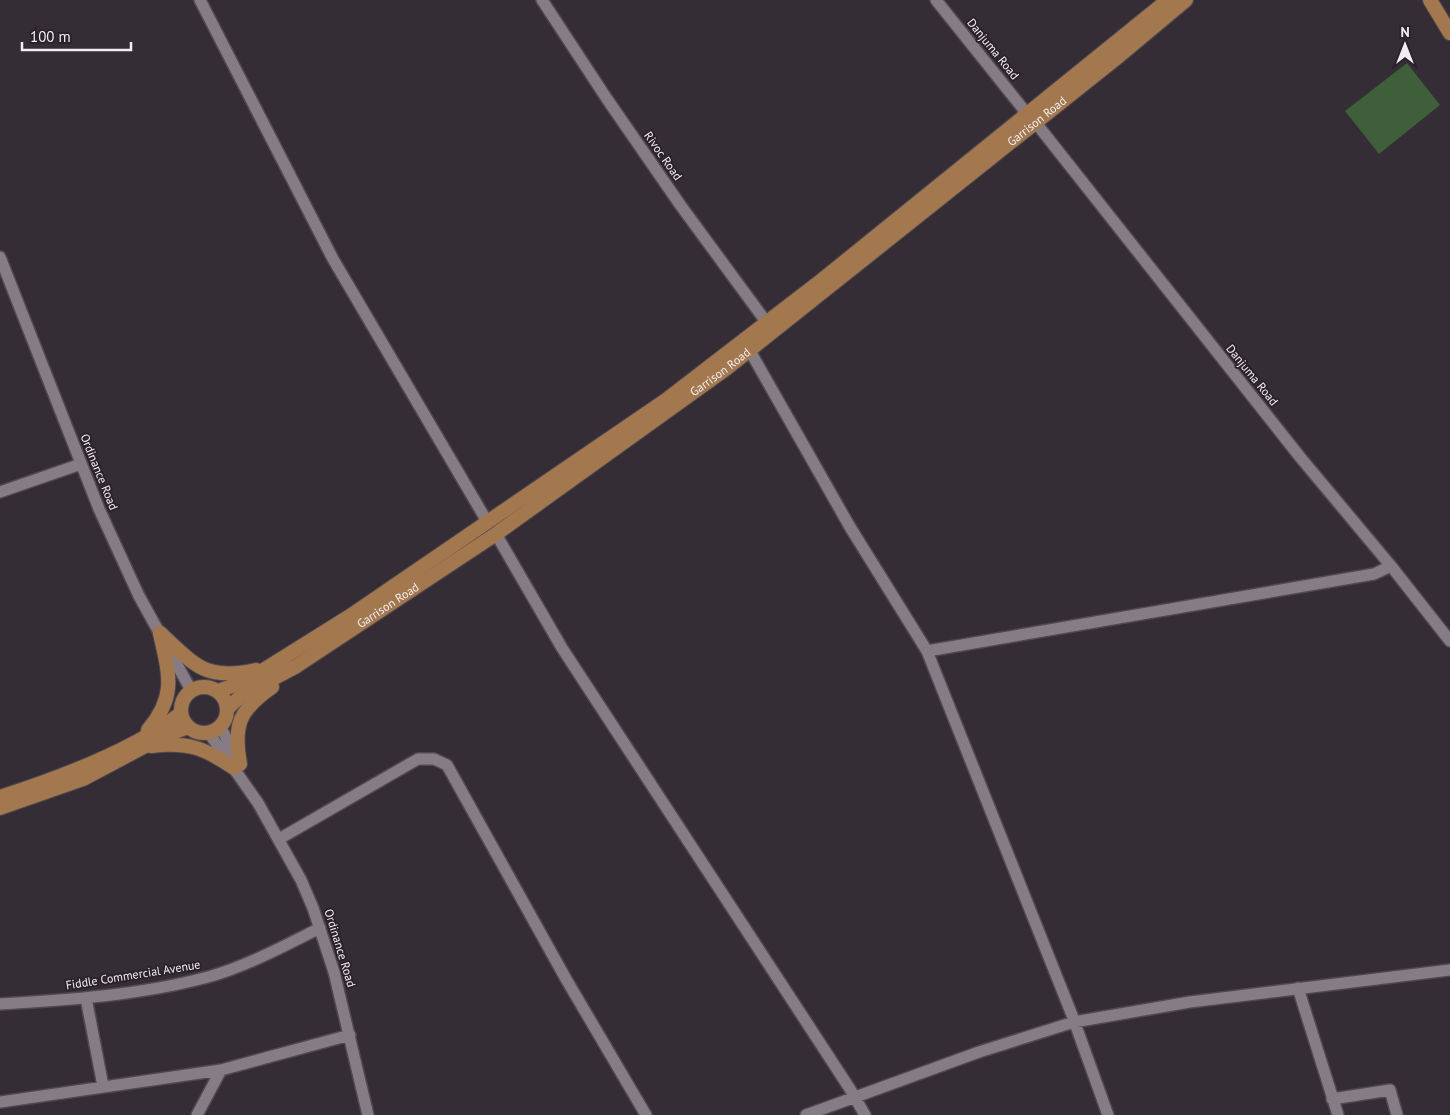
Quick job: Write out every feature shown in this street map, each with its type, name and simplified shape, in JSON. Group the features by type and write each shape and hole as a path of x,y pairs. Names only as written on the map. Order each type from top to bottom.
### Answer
{"main road":[{"name":"Garrison Road","path":"227,709 242,695 295,667 492,528 750,351 1032,119 1168,0"},
{"name":"Garrison Road","path":"218,691 232,688 276,663 492,528 666,400 1186,0"},
{"path":"1430,0 1450,33"},
{"path":"1441,0 1450,15"},
{"path":"160,633 194,665 210,673 228,675 243,673 276,663"},
{"path":"145,741 159,717 170,686 160,633"},
{"path":"145,741 193,746 206,750 237,766 238,723 243,712 295,667"},
{"path":"208,687 218,691 226,701 226,717 215,729 201,733 188,728 180,714 182,699 191,690 208,687"},
{"path":"0,808 83,779 145,741 180,714"},
{"path":"0,797 145,741 188,728"}],"street":[{"path":"200,0 333,259 562,648 856,1097 865,1115"},
{"name":"Rivoc Road","path":"542,0 641,148 767,323"},
{"name":"Danjuma Road","path":"936,0 1450,642"},
{"name":"Ordinance Road","path":"0,257 81,464 129,577 191,690"},
{"path":"750,351 850,527 927,651 1074,1022 1108,1115"},
{"path":"0,492 81,464"},
{"path":"927,651 1374,574 1391,566"},
{"name":"Ordinance Road","path":"215,729 279,839 308,896 320,928 350,1035 368,1115"},
{"path":"279,839 418,759 434,759 447,765 568,983 646,1115"},
{"name":"Fiddle Commercial Avenue","path":"0,1004 86,998 208,977 268,954 320,928"},
{"path":"806,1115 979,1052 1074,1022 1190,1002 1450,970"},
{"path":"1298,988 1338,1115"},
{"path":"86,998 103,1086"},
{"path":"0,1102 221,1070 350,1035"},
{"path":"197,1115 216,1084 221,1070"},
{"path":"1332,1099 1390,1090 1397,1115"}],"green space":[{"path":"1407,63 1440,105 1379,154 1345,111"}]}
